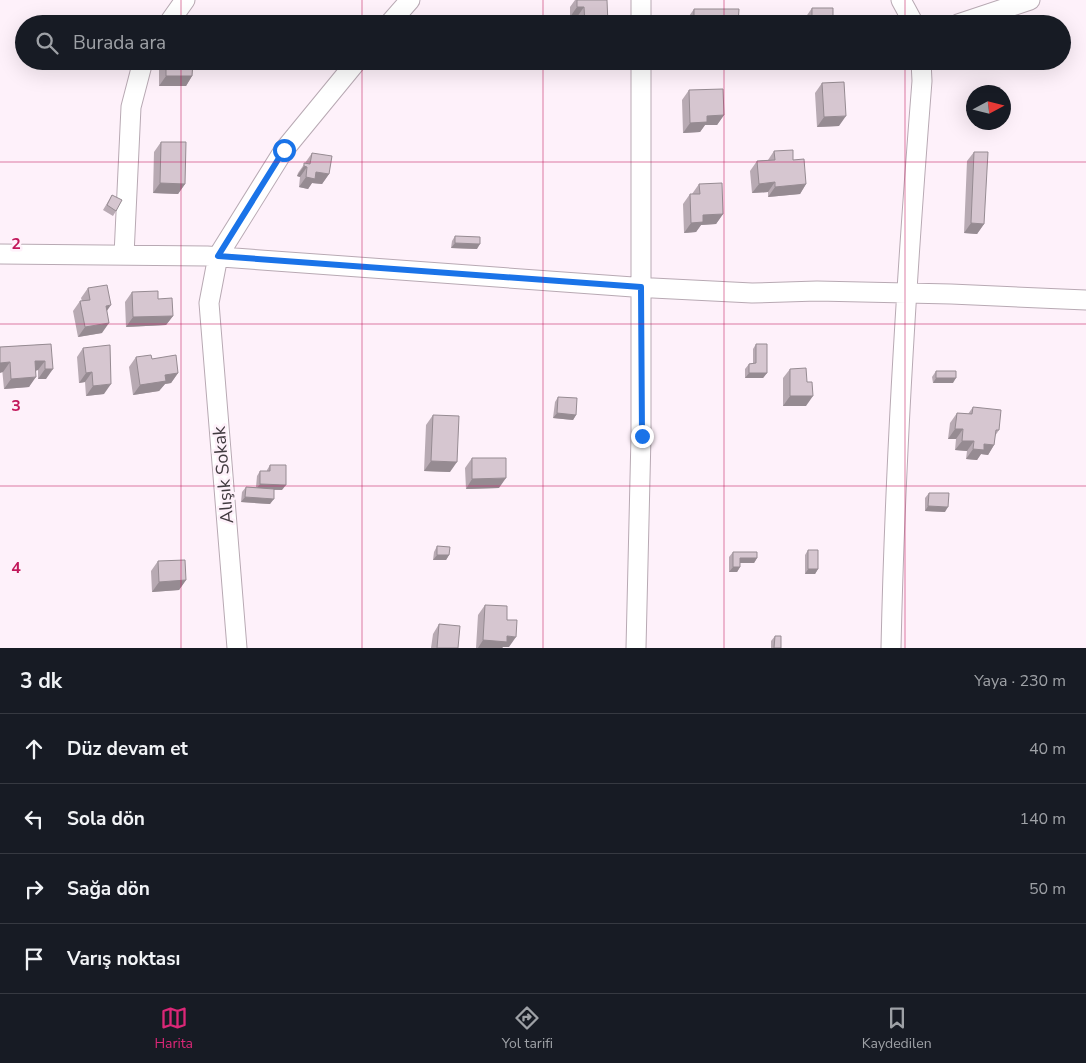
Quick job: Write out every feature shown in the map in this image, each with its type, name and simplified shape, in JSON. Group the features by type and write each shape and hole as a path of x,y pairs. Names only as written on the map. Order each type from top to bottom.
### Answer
{"street":[{"path":"174,15 185,0"},
{"path":"397,15 410,0"},
{"path":"641,0 641,15"},
{"path":"901,0 909,15"},
{"path":"985,15 1030,0"},
{"path":"124,255 130,107 140,70"},
{"path":"218,256 284,150 350,70"},
{"path":"636,648 642,436 641,70"},
{"path":"891,648 893,557 906,293 921,70"},
{"path":"0,254 218,256 641,287 752,293 817,291 1086,300"},
{"name":"Alışık Sokak","path":"218,256 209,303 236,648"}],"building":[{"path":"577,0 607,0 608,15 584,15 584,7 577,7"},
{"path":"812,8 833,8 833,15 812,15"},
{"path":"694,9 739,9 739,15 694,15"},
{"path":"166,70 192,70 192,76 166,76"},
{"path":"844,82 846,116 824,117 822,83"},
{"path":"723,89 724,115 707,116 707,122 690,123 689,90"},
{"path":"161,142 186,142 185,184 160,183"},
{"path":"793,150 793,160 804,159 806,184 775,187 775,182 759,184 757,161 775,160 774,151"},
{"path":"974,152 988,152 984,224 971,223"},
{"path":"312,153 332,156 329,174 316,172 315,179 306,177 307,167 304,166 304,163 310,164"},
{"path":"722,183 723,214 703,215 703,222 691,223 690,194 700,194 699,184"},
{"path":"112,195 122,200 116,211 107,205"},
{"path":"455,236 480,237 480,244 455,243"},
{"path":"107,285 111,305 106,306 109,323 85,327 80,301 90,300 88,288"},
{"path":"158,291 158,299 172,298 173,316 133,317 132,292"},
{"path":"51,344 53,369 45,369 45,361 35,361 36,377 11,379 10,362 0,363 0,347"},
{"path":"756,344 767,344 767,373 749,373 749,364 756,363"},
{"path":"110,345 111,384 93,386 92,372 86,373 83,348"},
{"path":"151,355 152,359 176,355 178,373 165,375 166,381 140,385 136,357"},
{"path":"806,368 807,382 812,382 813,396 790,396 790,369"},
{"path":"936,371 956,371 956,378 936,378"},
{"path":"558,397 577,398 576,415 557,413"},
{"path":"973,407 1001,410 999,430 996,430 994,445 984,444 984,450 973,449 974,441 962,441 963,429 955,429 957,413 972,414"},
{"path":"433,415 459,416 457,462 431,461"},
{"path":"472,458 506,458 506,478 472,479"},
{"path":"270,465 286,465 286,485 260,484 260,471 270,471"},
{"path":"246,487 274,489 274,499 245,497"},
{"path":"929,493 949,493 948,507 928,506"},
{"path":"437,546 450,547 449,555 437,555"},
{"path":"808,550 818,550 818,569 808,569"},
{"path":"733,552 757,552 757,558 740,558 740,567 733,567"},
{"path":"185,560 186,580 159,582 158,561"},
{"path":"485,605 507,606 507,620 517,620 516,637 507,636 507,642 483,640"},
{"path":"439,624 460,626 458,648 437,648"},
{"path":"775,636 781,636 781,648 774,648"}],"route":[{"path":"284,150 218,256 641,287 642,436"}]}
